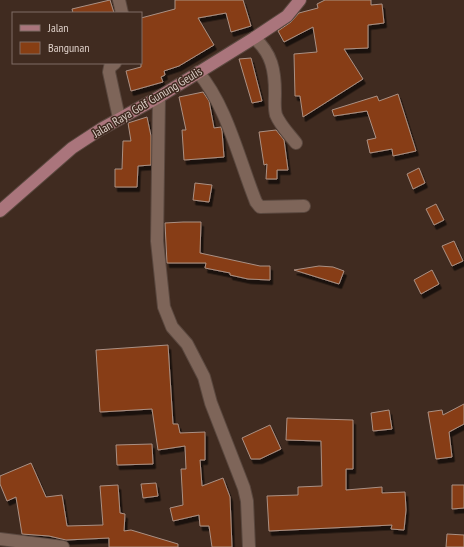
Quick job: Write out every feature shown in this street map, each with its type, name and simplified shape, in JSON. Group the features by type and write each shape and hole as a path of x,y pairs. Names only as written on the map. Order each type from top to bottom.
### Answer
{"main road":[{"name":"Jalan Raya Golf Gunung Geulis","path":"0,211 72,148 119,118 159,97 254,38 287,16 300,0"}],"street":[{"path":"119,0 122,12"},
{"path":"254,38 262,44 273,66 275,77 274,107 276,116 296,143"},
{"path":"114,64 110,67 109,72 119,118"},
{"path":"198,72 205,80 217,102 256,202 260,207 268,208 304,206"},
{"path":"159,97 158,241 164,307 172,327 187,344 204,377 211,402 244,488 247,501 249,547"},
{"path":"0,539 63,547"}],"building":[{"path":"110,0 114,12 73,12 72,9"},
{"path":"175,0 243,0 251,26 231,32 226,13 198,18 214,45 179,66 164,71 165,75 161,77 163,82 131,91 126,71 141,67 142,64 142,18 175,9"},
{"path":"325,0 371,0 371,5 382,4 384,23 368,25 368,48 344,49 363,79 303,117 300,96 295,96 294,54 317,52 313,27 284,42 278,31 291,22 299,13 318,8 317,4"},
{"path":"251,58 262,101 252,103 239,59"},
{"path":"203,92 209,101 214,128 221,127 224,157 184,160 182,130 186,130 179,97"},
{"path":"398,94 416,151 393,156 392,149 370,153 367,140 376,138 367,111 334,116 332,110 377,96 379,101"},
{"path":"147,117 151,136 151,165 138,166 137,187 115,187 115,169 122,169 123,141 131,141 128,123"},
{"path":"276,130 284,140 288,170 277,170 277,179 266,179 267,164 264,165 259,132"},
{"path":"419,168 425,183 413,189 407,174"},
{"path":"195,183 212,185 209,202 193,200"},
{"path":"436,204 444,220 434,225 426,209"},
{"path":"201,222 200,253 260,266 270,266 270,280 248,279 230,275 230,273 205,268 206,263 167,263 165,223"},
{"path":"454,241 463,261 452,266 442,246"},
{"path":"319,266 333,267 344,271 339,284 294,270"},
{"path":"432,270 439,284 421,294 414,280"},
{"path":"168,345 173,424 178,424 180,433 205,432 205,460 200,460 202,486 223,478 230,497 232,547 212,547 209,526 200,526 199,515 173,521 170,508 183,505 181,469 186,469 185,446 158,450 152,409 100,412 96,350"},
{"path":"464,404 464,424 449,432 452,457 436,459 428,412 442,410 443,415"},
{"path":"389,410 392,429 373,431 371,413"},
{"path":"287,418 353,420 353,469 346,469 346,490 382,487 382,493 405,492 406,510 404,530 391,529 392,525 269,531 267,496 298,495 298,487 322,486 321,441 286,440"},
{"path":"270,425 281,449 260,459 251,459 242,438"},
{"path":"152,444 153,464 117,465 116,445"},
{"path":"31,463 46,497 62,495 67,526 103,525 100,486 118,485 120,513 125,514 124,531 131,530 178,544 178,547 109,547 109,538 66,540 49,536 22,534 16,497 7,501 0,484 0,476"},
{"path":"156,483 158,496 143,498 141,484"},
{"path":"452,485 464,485 464,508 452,509"},
{"path":"447,534 464,535 464,547 446,547"}]}
